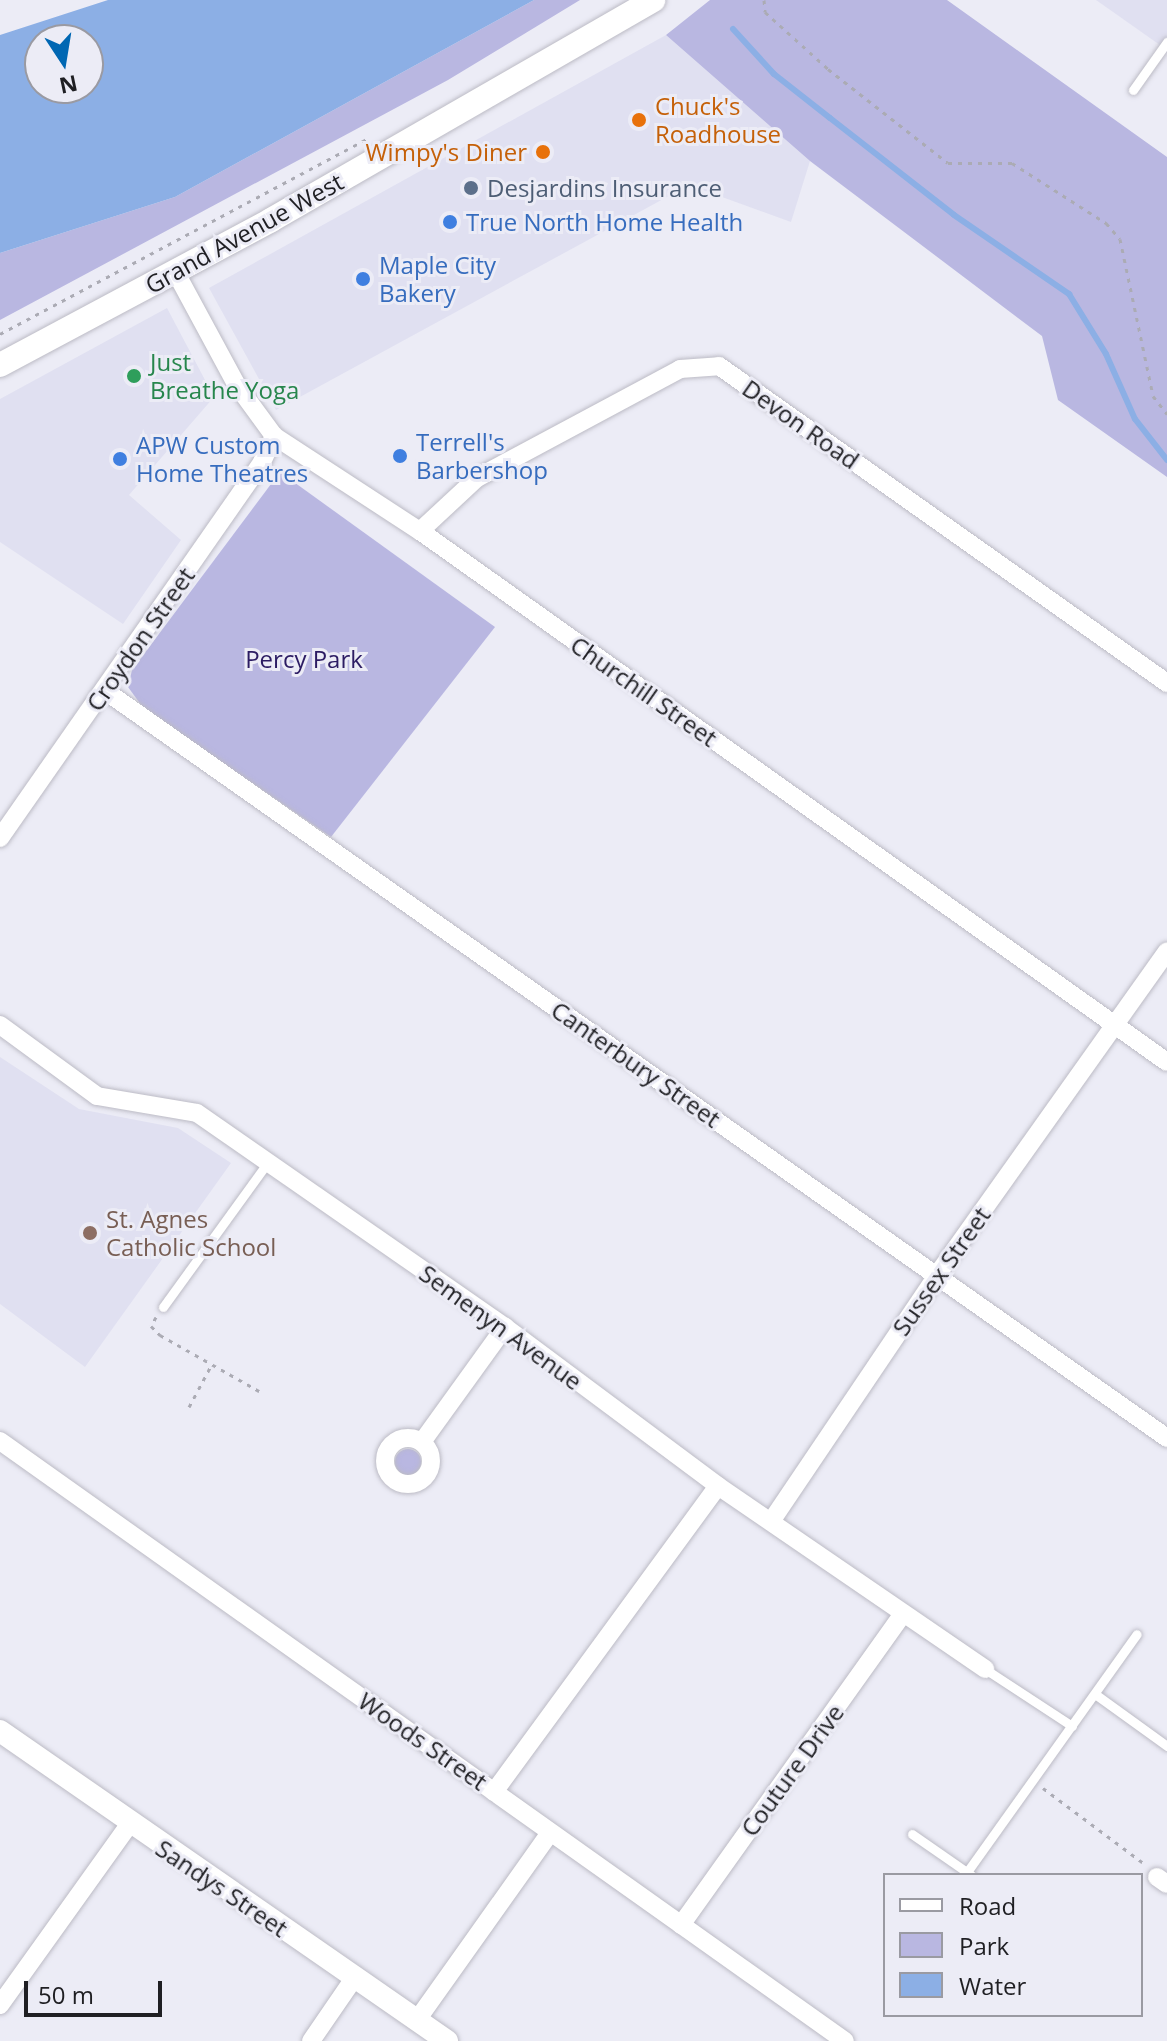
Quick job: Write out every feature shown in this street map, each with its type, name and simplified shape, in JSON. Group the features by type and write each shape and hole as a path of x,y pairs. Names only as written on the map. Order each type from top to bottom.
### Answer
{"main road":[{"name":"Grand Avenue West","path":"0,365 175,271 653,0"}],"street":[{"name":"Churchill Street","path":"175,271 236,384 274,436 420,531 1167,1062"},
{"name":"Devon Road","path":"420,531 477,478 680,369 719,366 1167,683"},
{"name":"Croydon Street","path":"0,838 262,462 274,436"},
{"name":"Canterbury Street","path":"104,690 1167,1438"},
{"path":"1113,1024 1167,951"},
{"name":"Sussex Street","path":"772,1520 937,1275 1113,1024"},
{"name":"Semenyn Avenue","path":"0,1025 97,1096 197,1113 505,1327 718,1486 772,1520 902,1615 985,1669"},
{"path":"422,1442 505,1327"},
{"name":"Woods Street","path":"0,1441 845,2041"},
{"path":"494,1792 718,1486"},
{"name":"Couture Drive","path":"681,1925 902,1615"},
{"name":"Sandys Street","path":"0,1731 129,1825 447,2041"},
{"path":"0,2005 129,1825"},
{"path":"417,2020 550,1833"},
{"path":"311,2041 355,1977"}],"lane":[{"path":"1133,90 1167,42"},
{"path":"163,1307 268,1162"},
{"path":"970,1873 1137,1634"},
{"path":"985,1669 1072,1726"},
{"path":"1095,1694 1167,1746"},
{"path":"912,1834 968,1873"}],"path":[{"path":"764,0 765,12 828,69 948,163 1012,163 1106,223 1120,239 1153,396 1167,414"},
{"path":"0,334 376,133"},
{"path":"163,1307 151,1326 259,1391"},
{"path":"189,1407 212,1364"},
{"path":"1033,1781 1142,1862"}],"shaded area":[{"path":"1096,0 1167,0 1167,50"},
{"path":"666,35 810,161 791,222 689,185 276,410 209,288"},
{"path":"167,308 214,397 129,495 181,540 123,624 0,542 0,399"},
{"name":"St. Agnes Catholic School","path":"0,1057 79,1109 178,1128 231,1163 85,1367 0,1304"}],"green space":[{"path":"534,0 580,0 448,80 0,320 0,253 175,197"},
{"path":"710,0 947,0 1167,157 1167,477 1058,400 1042,336 810,161 666,35"},
{"name":"Percy Park","path":"280,472 495,627 331,837 144,709 128,687 132,670"},
{"path":"408,1449 417,1453 421,1462 417,1471 408,1475 399,1471 395,1462 399,1453"}],"water":[{"path":"108,0 534,0 175,197 0,253 0,35 24,27 24,104 104,104 104,24 34,24"}],"waterway":[{"path":"733,29 774,74 954,215 1069,294 1106,354 1135,419 1167,460"}],"place":[{"name":"Chuck's Roadhouse","path":"639,120"},
{"name":"Wimpy's Diner","path":"543,152"},
{"name":"Desjardins Insurance","path":"471,188"},
{"name":"True North Home Health","path":"450,222"},
{"name":"Maple City Bakery","path":"363,279"},
{"name":"Just Breathe Yoga","path":"134,376"},
{"name":"Terrell's Barbershop","path":"400,456"},
{"name":"APW Custom Home Theatres","path":"120,459"},
{"name":"St. Agnes Catholic School","path":"90,1233"}]}
